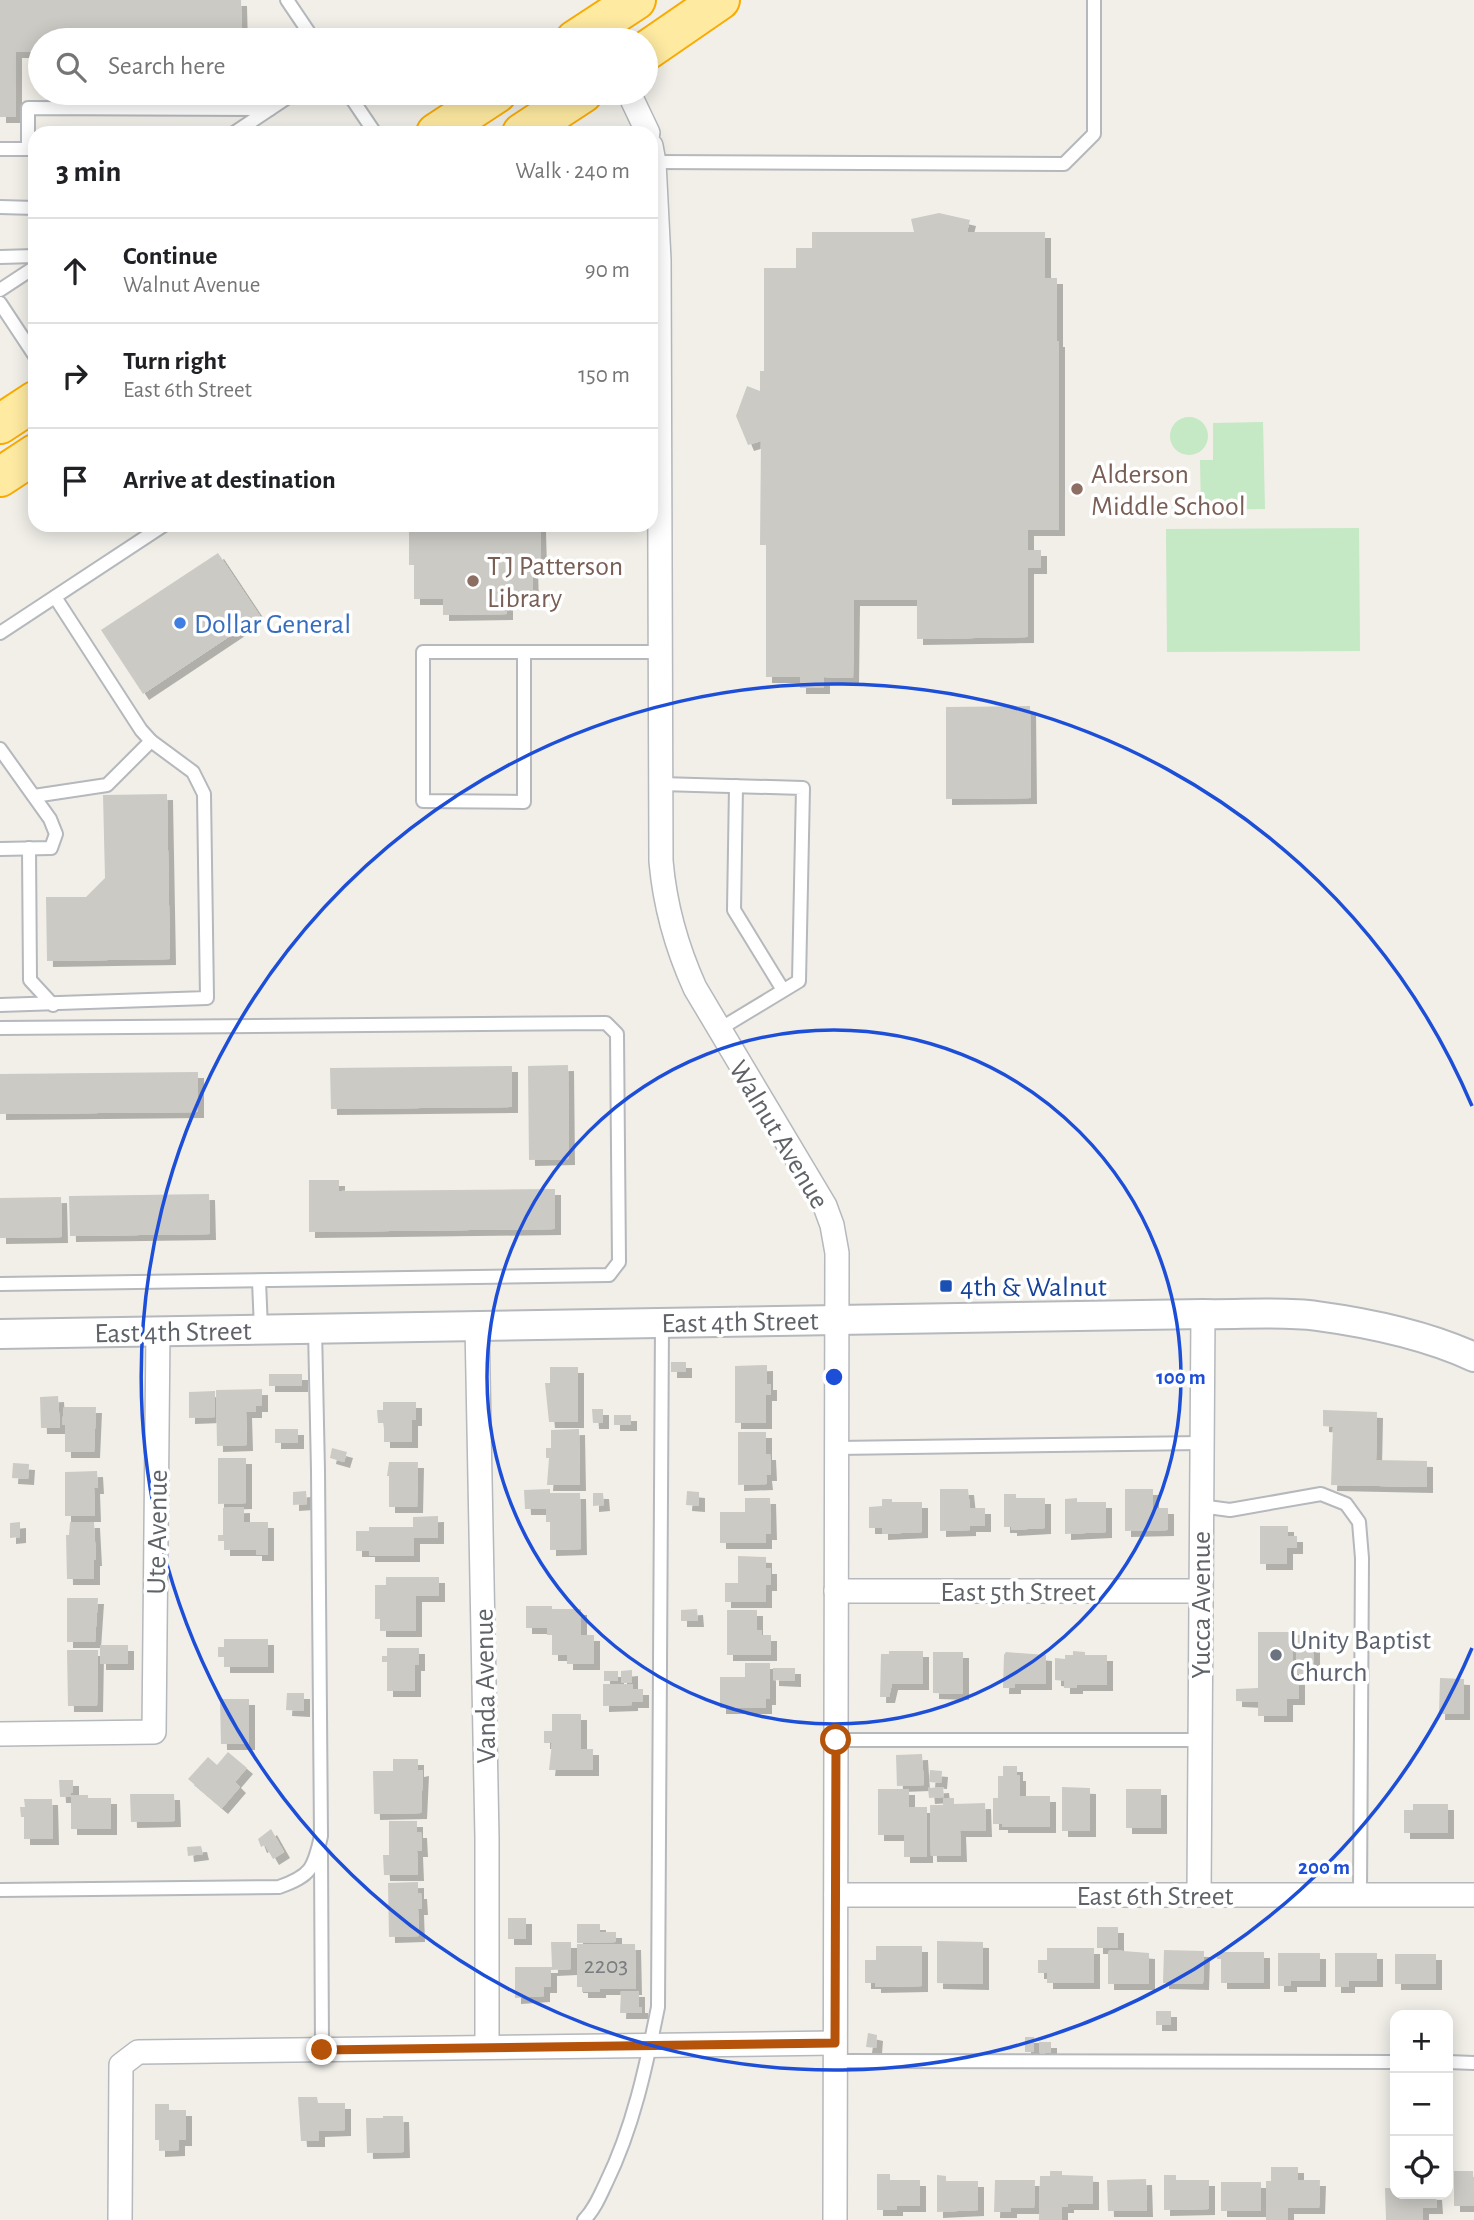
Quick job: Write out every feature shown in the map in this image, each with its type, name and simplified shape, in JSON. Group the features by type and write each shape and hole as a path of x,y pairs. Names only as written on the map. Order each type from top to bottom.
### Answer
{"highway":[{"path":"593,28 636,0"},
{"path":"643,28 681,0"},
{"path":"658,43 720,0"},
{"path":"447,126 479,105"},
{"path":"488,126 519,105"},
{"path":"533,126 565,105"},
{"path":"0,424 28,406"},
{"path":"0,477 28,459"}],"street":[{"path":"635,105 645,126"},
{"name":"Walnut Avenue","path":"658,242 661,861 667,910 695,988 825,1206 837,1253 835,2220"},
{"name":"East 4th Street","path":"0,1334 1203,1314 1315,1315 1386,1329 1473,1353"},
{"name":"Yucca Avenue","path":"1199,1895 1203,1314"},
{"name":"Vanda Avenue","path":"477,1325 487,1838 487,2047"},
{"name":"Ute Avenue","path":"0,1734 154,1732 158,1331"},
{"name":"East 5th Street","path":"836,1591 1200,1591"},
{"name":"East 6th Street","path":"836,1895 1474,1895"},
{"path":"120,2220 121,2065 138,2052 650,2045 835,2052"}],"lane":[{"path":"288,0 306,28"},
{"path":"658,154 1064,164 1094,134 1094,0"},
{"path":"244,126 276,105"},
{"path":"356,105 370,126"},
{"path":"30,126 28,108 270,109"},
{"path":"0,149 28,149"},
{"path":"0,207 28,208"},
{"path":"0,257 28,256"},
{"path":"0,290 28,272"},
{"path":"0,303 28,345"},
{"path":"0,633 153,532"},
{"path":"0,1005 207,998 204,794 193,772 151,741 141,730 55,597"},
{"path":"524,653 524,802 423,801 423,652 661,652"},
{"path":"34,796 107,785 151,741"},
{"path":"0,749 50,818 56,834 51,848 0,849"},
{"path":"661,784 803,788 799,981 718,1030"},
{"path":"736,786 734,910 783,990"},
{"path":"29,848 30,980 53,1005"},
{"path":"0,1028 606,1023 617,1034 620,1262 610,1275 0,1284"},
{"path":"259,1281 261,1329"},
{"path":"584,2220 598,2201 624,2147 658,2007 662,1322"},
{"path":"314,1329 318,1471 322,2050"},
{"path":"837,1448 1201,1443"},
{"path":"1200,1506 1230,1510 1321,1494 1346,1504 1359,1522 1362,1558 1360,1895"},
{"path":"836,1740 1200,1740"},
{"path":"0,1890 278,1887 298,1881 314,1864 321,1836"},
{"path":"835,2052 1390,2062"},
{"path":"1453,2063 1474,2063"}],"green space":[{"path":"1189,417 1202,423 1208,436 1202,449 1189,455 1176,449 1170,436 1176,423"},
{"path":"1263,422 1265,509 1201,510 1200,460 1213,460 1213,423"},
{"path":"1359,528 1360,651 1167,652 1166,529"}],"building":[{"path":"0,0 241,0 242,28 28,28 28,52 16,52 16,117 0,117"},
{"name":"Alderson Middle School","path":"939,213 970,220 967,232 1045,232 1045,278 1057,278 1059,530 1028,530 1028,550 1041,550 1041,568 1028,568 1028,637 917,639 917,600 854,600 853,678 824,677 824,688 800,688 800,677 766,677 766,545 760,545 761,441 748,445 736,416 747,386 760,391 760,371 764,371 764,268 796,268 796,248 812,248 812,232 914,232 911,219"},
{"name":"T J Patterson Library","path":"409,532 540,532 541,564 532,564 533,598 507,598 507,614 443,615 443,599 414,599 414,565 409,565"},
{"name":"Dollar General","path":"218,553 260,616 143,694 101,630"},
{"path":"1030,706 1031,798 946,799 946,707"},
{"path":"167,794 170,959 47,961 46,897 86,897 105,878 103,795"},
{"path":"568,1065 569,1159 529,1160 528,1066"},
{"path":"512,1066 512,1107 331,1109 330,1068"},
{"path":"198,1072 198,1112 0,1114 0,1074"},
{"path":"309,1180 339,1180 339,1191 555,1189 555,1229 309,1232"},
{"path":"209,1194 210,1234 70,1236 69,1196"},
{"path":"61,1197 62,1237 0,1238 0,1198"},
{"path":"671,1362 686,1362 686,1372 671,1372"},
{"path":"767,1365 767,1384 771,1384 771,1395 766,1395 766,1423 735,1423 735,1366"},
{"path":"550,1367 578,1367 578,1422 549,1422 545,1383 550,1383"},
{"path":"269,1374 302,1374 302,1386 269,1386"},
{"path":"262,1389 262,1406 256,1406 256,1412 246,1412 247,1445 217,1446 216,1390"},
{"path":"215,1391 215,1417 189,1418 189,1392"},
{"path":"58,1396 60,1428 41,1428 40,1397"},
{"path":"383,1402 416,1402 416,1420 412,1420 412,1442 384,1442 384,1423 378,1423 377,1410 383,1410"},
{"path":"64,1407 96,1407 94,1452 65,1452 65,1425 62,1425"},
{"path":"592,1409 603,1409 603,1423 593,1423"},
{"path":"1323,1410 1377,1412 1376,1460 1427,1461 1427,1487 1331,1485 1333,1427 1323,1426"},
{"path":"614,1415 631,1415 631,1425 614,1425"},
{"path":"275,1429 298,1429 298,1443 275,1443"},
{"path":"579,1429 580,1485 547,1485 549,1458 546,1458 546,1448 551,1448 551,1430"},
{"path":"738,1432 766,1432 766,1454 770,1454 771,1475 766,1475 767,1484 738,1485"},
{"path":"332,1448 347,1452 344,1462 330,1458"},
{"path":"218,1458 246,1458 246,1503 218,1504"},
{"path":"389,1462 418,1462 417,1507 389,1507"},
{"path":"13,1463 29,1464 28,1479 12,1478"},
{"path":"97,1471 98,1488 94,1488 95,1516 65,1516 65,1472"},
{"path":"550,1489 550,1493 580,1493 581,1549 550,1550 550,1522 546,1522 546,1509 525,1509 524,1490"},
{"path":"940,1489 968,1489 970,1508 985,1508 985,1526 970,1526 970,1530 940,1531"},
{"path":"1125,1489 1153,1489 1153,1508 1168,1508 1168,1530 1125,1531"},
{"path":"306,1491 307,1504 293,1505 293,1492"},
{"path":"687,1491 699,1492 699,1506 686,1505"},
{"path":"593,1493 603,1493 604,1505 593,1506"},
{"path":"1004,1494 1016,1494 1016,1498 1045,1498 1045,1528 1011,1530 1011,1527 1004,1527"},
{"path":"745,1498 770,1498 771,1534 766,1534 766,1543 720,1543 720,1512 745,1512"},
{"path":"1077,1498 1077,1502 1106,1502 1106,1532 1065,1534 1065,1499"},
{"path":"882,1499 892,1499 892,1502 922,1502 922,1532 882,1534 882,1528 869,1528 869,1507 882,1506"},
{"path":"244,1507 244,1522 268,1522 268,1555 256,1555 256,1550 224,1550 224,1541 218,1541 218,1535 223,1535 223,1508"},
{"path":"438,1516 438,1538 414,1538 414,1556 369,1556 369,1551 356,1551 356,1531 369,1531 369,1527 413,1527 413,1517"},
{"path":"20,1522 20,1537 10,1538 10,1523"},
{"path":"70,1522 94,1522 94,1579 67,1579 66,1535 69,1535"},
{"path":"1260,1526 1288,1526 1288,1536 1297,1536 1297,1548 1287,1548 1287,1564 1260,1564"},
{"path":"738,1556 766,1557 766,1568 771,1568 771,1585 766,1585 766,1602 725,1602 725,1583 738,1583"},
{"path":"386,1577 439,1577 439,1596 416,1596 416,1631 380,1631 380,1619 375,1619 375,1585 386,1585"},
{"path":"67,1598 98,1598 95,1642 67,1642"},
{"path":"526,1606 581,1609 581,1635 594,1635 594,1664 567,1664 567,1655 552,1655 552,1635 547,1635 547,1628 526,1628"},
{"path":"697,1609 698,1621 681,1621 681,1610"},
{"path":"727,1610 757,1610 757,1630 762,1630 762,1635 771,1635 771,1655 727,1655"},
{"name":"Unity Baptist Church","path":"1258,1632 1293,1632 1293,1679 1299,1679 1299,1699 1287,1699 1287,1716 1258,1716 1258,1702 1236,1701 1236,1689 1258,1688"},
{"path":"1297,1635 1314,1635 1314,1674 1296,1674"},
{"path":"224,1639 268,1639 268,1667 224,1667 224,1657 218,1657 218,1647 224,1647"},
{"path":"100,1645 128,1645 128,1664 100,1664"},
{"path":"387,1648 419,1648 419,1665 415,1665 415,1691 387,1691 387,1662 382,1662 382,1656 387,1656"},
{"path":"67,1650 98,1650 97,1706 68,1706"},
{"path":"889,1651 923,1651 923,1684 892,1684 889,1697 880,1697 881,1654 889,1654"},
{"path":"1073,1651 1085,1652 1085,1655 1107,1655 1107,1685 1064,1688 1064,1681 1055,1680 1055,1658 1065,1659 1065,1655 1073,1655"},
{"path":"933,1652 963,1652 963,1694 933,1693"},
{"path":"1006,1652 1046,1655 1046,1684 1015,1684 1015,1688 1003,1688"},
{"path":"745,1663 770,1663 770,1699 766,1699 766,1708 720,1708 720,1677 745,1677"},
{"path":"773,1668 795,1668 795,1681 773,1680"},
{"path":"632,1670 632,1683 621,1683 621,1671"},
{"path":"604,1671 618,1671 618,1681 604,1681"},
{"path":"1440,1678 1464,1679 1464,1714 1439,1714"},
{"path":"603,1684 633,1684 633,1689 643,1689 643,1702 603,1706"},
{"path":"287,1693 304,1693 304,1711 286,1710"},
{"path":"220,1699 249,1699 249,1744 221,1744"},
{"path":"552,1714 581,1714 581,1749 593,1749 593,1770 549,1770 552,1743 544,1743 544,1731 552,1731"},
{"path":"228,1752 247,1768 235,1782 240,1787 222,1808 188,1779 208,1757 217,1765"},
{"path":"922,1754 924,1785 897,1786 896,1755"},
{"path":"393,1759 418,1759 418,1771 423,1770 421,1813 374,1814 373,1771 393,1771"},
{"path":"1003,1766 1017,1766 1020,1796 1050,1796 1050,1827 1002,1827 1002,1824 993,1824 993,1798 998,1798 998,1776 1003,1776"},
{"path":"930,1770 942,1771 941,1783 929,1782"},
{"path":"59,1780 73,1780 71,1797 60,1797"},
{"path":"943,1787 944,1797 929,1798 928,1788"},
{"path":"1062,1787 1090,1788 1090,1831 1062,1831"},
{"path":"878,1789 909,1789 909,1807 927,1807 927,1857 904,1857 904,1835 878,1835"},
{"path":"1126,1789 1161,1789 1161,1828 1126,1828"},
{"path":"130,1794 174,1794 175,1821 131,1822"},
{"path":"71,1795 111,1798 111,1829 71,1829"},
{"path":"943,1798 954,1798 954,1804 985,1803 986,1831 960,1831 961,1856 931,1856 930,1805 943,1805"},
{"path":"24,1799 52,1799 53,1839 24,1839 24,1817 21,1817 20,1807 25,1807"},
{"path":"1413,1804 1448,1804 1448,1833 1404,1833 1404,1810 1413,1810"},
{"path":"389,1821 417,1821 417,1832 421,1832 422,1851 417,1851 418,1875 384,1875 383,1855 389,1855"},
{"path":"271,1829 284,1852 273,1859 265,1845 261,1847 258,1839"},
{"path":"201,1846 203,1854 188,1856 187,1847"},
{"path":"418,1882 422,1909 418,1909 419,1936 389,1937 388,1883"},
{"path":"508,1918 526,1918 526,1939 508,1939"},
{"path":"577,1924 600,1924 600,1932 616,1932 616,1942 577,1943"},
{"path":"1097,1927 1118,1927 1118,1948 1097,1948"},
{"path":"937,1941 983,1942 983,1984 937,1983"},
{"path":"551,1942 571,1942 571,1969 551,1970 551,1987 544,1987 544,1996 515,1998 515,1967 552,1967"},
{"path":"577,1944 635,1944 636,1989 582,1992 582,1987 577,1987"},
{"path":"876,1946 922,1946 922,1986 875,1987 875,1983 865,1983 865,1960 876,1960"},
{"path":"1047,1948 1094,1948 1094,1983 1047,1983 1047,1973 1038,1973 1038,1960 1047,1960"},
{"path":"1110,1950 1149,1953 1149,1984 1108,1984"},
{"path":"1164,1950 1204,1951 1203,1984 1163,1983"},
{"path":"1217,1952 1264,1952 1264,1983 1221,1983 1221,1959 1217,1959"},
{"path":"1278,1953 1320,1953 1320,1981 1291,1981 1291,1986 1278,1986"},
{"path":"1335,1953 1377,1953 1377,1981 1349,1981 1349,1987 1335,1987"},
{"path":"1395,1954 1436,1954 1436,1984 1395,1984"},
{"path":"621,1991 639,1991 639,2007 642,2007 642,2013 620,2013"},
{"path":"1156,2011 1171,2011 1171,2025 1156,2025"},
{"path":"868,2033 877,2035 876,2048 866,2047"},
{"path":"1025,2037 1034,2037 1034,2052 1025,2052"},
{"path":"1039,2042 1051,2042 1051,2053 1039,2053"},
{"path":"298,2097 317,2097 318,2103 345,2103 345,2130 319,2131 319,2141 301,2141"},
{"path":"155,2104 169,2104 169,2110 186,2110 186,2140 179,2140 179,2150 159,2151 159,2140 155,2140"},
{"path":"403,2116 404,2152 367,2153 366,2118"},
{"path":"1271,2167 1298,2167 1298,2180 1320,2180 1319,2208 1288,2208 1288,2220 1266,2220 1266,2181 1271,2181"},
{"path":"1050,2171 1062,2171 1062,2175 1093,2176 1093,2204 1068,2204 1068,2207 1062,2207 1062,2220 1039,2220 1040,2176 1050,2176"},
{"path":"1454,2171 1473,2171 1474,2206 1454,2206"},
{"path":"877,2174 890,2174 890,2180 920,2180 920,2206 897,2206 897,2210 877,2210"},
{"path":"937,2175 946,2176 946,2181 978,2181 978,2210 937,2212"},
{"path":"1164,2175 1176,2175 1176,2180 1209,2180 1209,2209 1164,2210"},
{"path":"1146,2179 1147,2211 1108,2211 1107,2180"},
{"path":"995,2180 1035,2180 1034,2208 1011,2208 1011,2212 994,2212"},
{"path":"1221,2182 1261,2182 1261,2211 1221,2211"},
{"path":"1385,2188 1390,2188 1390,2199 1436,2199 1437,2208 1423,2208 1423,2220 1386,2220"}],"place":[{"name":"Alderson Middle School","path":"1077,489"},
{"name":"T J Patterson Library","path":"473,581"},
{"name":"Dollar General","path":"180,623"},
{"name":"4th & Walnut","path":"946,1286"},
{"name":"Unity Baptist Church","path":"1276,1655"}],"route":[{"path":"322,2050 835,2043 836,1740"}]}
